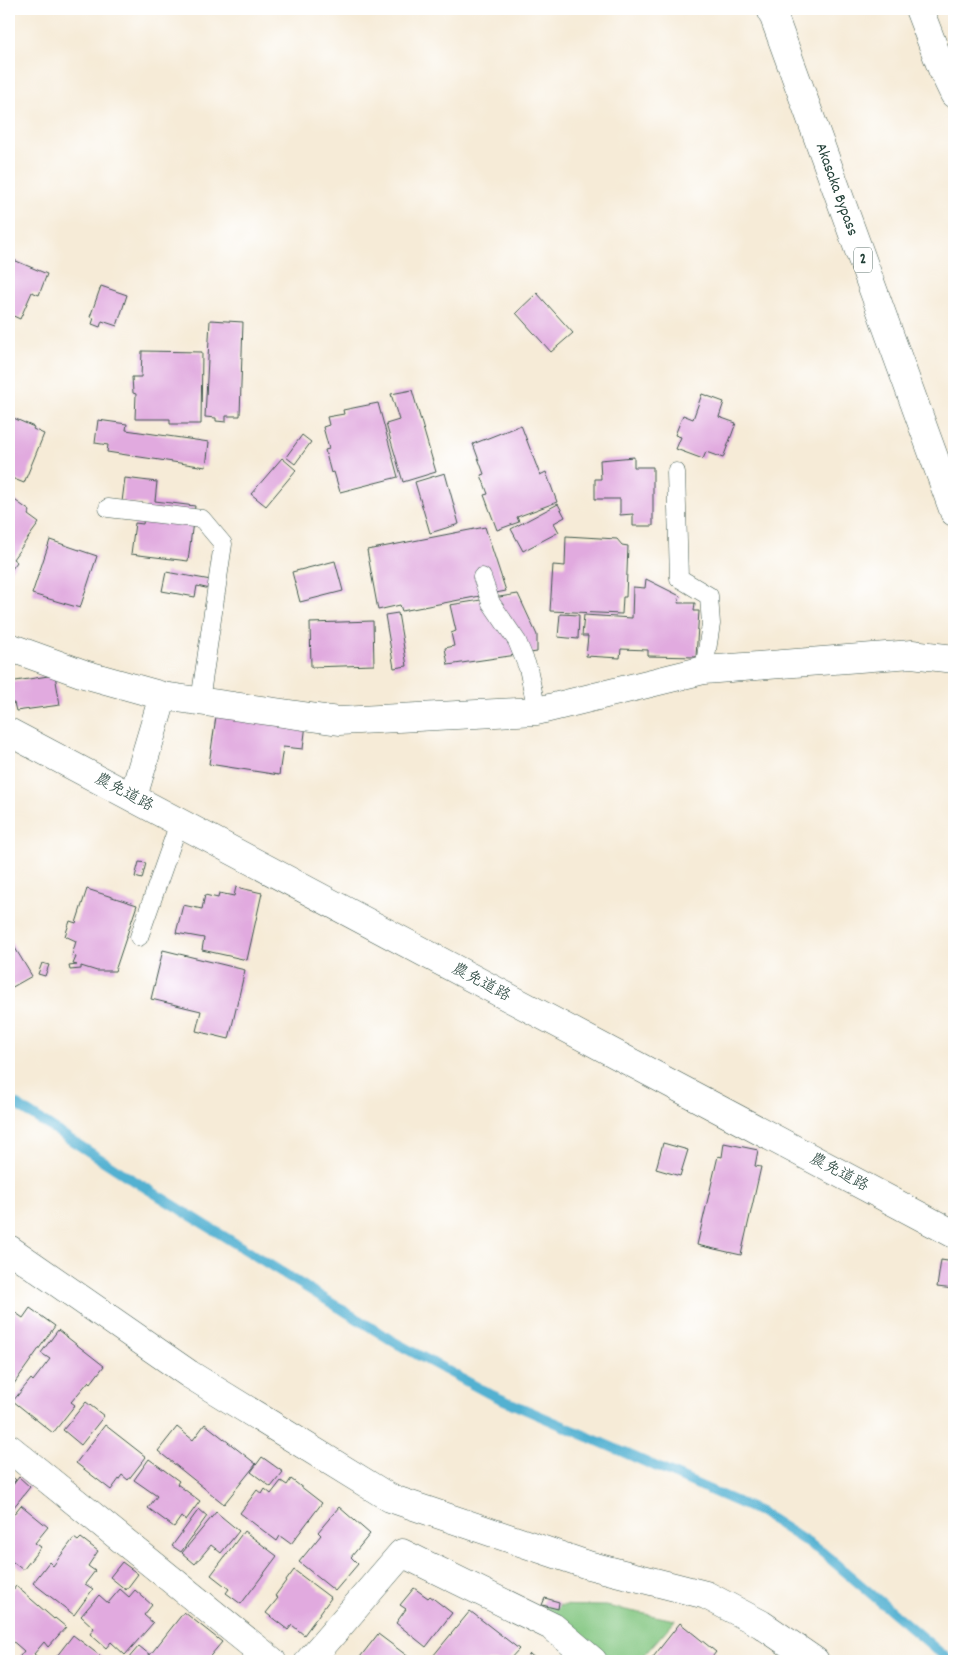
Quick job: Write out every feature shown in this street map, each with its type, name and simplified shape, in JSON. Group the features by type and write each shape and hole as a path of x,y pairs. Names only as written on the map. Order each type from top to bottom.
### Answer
{"main road":[{"name":"Akasaka Bypass","path":"771,9 954,512"},
{"name":"Akasaka Bypass","path":"791,9 954,461"},
{"path":"919,9 942,70 954,94"},
{"path":"9,647 84,674 163,696 339,721 537,711 704,670 912,654 954,658"},
{"path":"133,797 163,696"},
{"name":"農免道路","path":"9,732 954,1234"},
{"path":"9,1249 189,1374 390,1498 588,1565 706,1595 762,1624 816,1661"},
{"path":"9,1448 272,1661"},
{"path":"309,1661 402,1553 553,1627 593,1661"}],"lane":[{"path":"676,472 679,578 710,596 711,624 704,670"},
{"path":"108,508 202,519 223,544 200,701"},
{"path":"482,577 491,603 516,641 528,668 537,711"},
{"path":"139,937 179,823"}],"green space":[{"path":"540,1605 606,1606 675,1620 639,1661 615,1661"}],"building":[{"path":"9,258 47,274 39,295 32,292 20,319 9,314"},
{"path":"101,286 127,295 117,326 102,321 100,327 92,324 94,318 90,317"},
{"path":"537,293 573,333 551,352 516,313"},
{"path":"210,320 243,322 240,416 226,416 226,422 216,421 216,418 205,417"},
{"path":"142,351 202,352 201,424 170,424 170,419 135,419 136,394 133,393 132,377 141,377"},
{"path":"412,390 436,472 403,482 386,424 399,420 391,394"},
{"path":"702,394 724,402 719,417 736,423 723,458 706,452 703,459 676,449 681,437 675,435 683,415 693,419"},
{"path":"378,403 398,477 340,492 334,472 331,473 325,450 329,449 323,427 329,425 327,417 344,414 343,410"},
{"path":"9,416 34,427 33,429 44,434 24,483 9,477"},
{"path":"98,420 127,424 126,430 209,442 206,467 107,452 108,445 95,443"},
{"path":"521,425 540,475 546,472 557,502 517,517 519,522 497,530 484,495 488,494 481,475 484,474 473,444"},
{"path":"302,435 311,442 295,464 286,457"},
{"path":"634,457 634,467 653,467 653,526 633,526 633,514 620,515 620,499 595,499 595,479 601,479 600,460"},
{"path":"282,458 296,470 266,506 251,494"},
{"path":"445,473 459,524 430,533 415,482"},
{"path":"125,478 157,482 155,501 195,506 188,561 131,554 135,523 143,524 146,504 122,502"},
{"path":"9,496 30,511 28,515 39,523 13,559 17,562 9,573"},
{"path":"558,504 565,517 554,523 559,532 523,551 511,529"},
{"path":"485,527 506,591 402,611 400,605 378,610 367,550"},
{"path":"566,536 617,539 622,545 628,546 626,597 623,597 622,614 550,611 553,565 565,566"},
{"path":"50,540 97,556 80,608 32,594"},
{"path":"335,561 343,591 300,602 292,572"},
{"path":"166,572 211,580 210,589 197,586 195,597 162,591"},
{"path":"646,579 680,596 678,603 695,603 694,611 699,611 696,657 648,656 648,650 621,649 620,658 586,656 588,636 582,636 584,615 632,618 633,587 645,588"},
{"path":"518,594 537,635 537,652 448,665 445,648 454,646 451,633 456,631 450,605"},
{"path":"398,613 407,666 394,668 385,615"},
{"path":"560,614 579,615 578,639 558,637"},
{"path":"373,621 374,665 311,667 310,623"},
{"path":"55,675 60,705 16,711 14,703 9,704 9,682"},
{"path":"218,703 306,724 303,749 283,747 279,775 209,764"},
{"path":"139,862 146,863 142,879 135,877"},
{"path":"236,887 262,893 247,960 202,950 204,938 176,933 183,905 202,909 205,895 218,898 219,893 234,896"},
{"path":"87,889 137,905 115,971 97,971 81,966 81,969 70,970 69,966 77,965 73,964 76,957 72,956 76,941 65,936 70,921 76,923"},
{"path":"12,943 32,976 9,989 9,945"},
{"path":"163,950 245,970 229,1039 196,1031 201,1011 151,999"},
{"path":"42,963 49,965 45,976 38,974"},
{"path":"663,1143 688,1150 680,1176 656,1169"},
{"path":"724,1143 758,1150 755,1166 761,1167 741,1255 697,1245 718,1156 722,1157"},
{"path":"941,1260 954,1262 954,1289 937,1287"},
{"path":"30,1308 55,1326 11,1388 9,1386 9,1317 13,1311 23,1318"},
{"path":"58,1330 104,1366 91,1383 89,1381 71,1402 75,1405 53,1433 13,1401 31,1379 33,1381 50,1359 41,1353"},
{"path":"86,1402 104,1416 81,1445 63,1430"},
{"path":"205,1424 256,1464 224,1504 158,1451 177,1427 193,1440"},
{"path":"105,1425 146,1457 128,1480 122,1475 111,1490 76,1463"},
{"path":"262,1457 283,1472 271,1487 251,1472"},
{"path":"149,1459 179,1481 177,1484 200,1501 186,1520 181,1517 174,1527 148,1508 157,1496 134,1480"},
{"path":"9,1474 16,1480 9,1488"},
{"path":"19,1477 30,1487 9,1513 9,1490"},
{"path":"291,1479 322,1503 291,1544 280,1536 277,1541 240,1513 257,1490 262,1494 265,1489 271,1494 281,1481 287,1485"},
{"path":"21,1505 48,1527 35,1543 41,1547 23,1570 9,1559 9,1520"},
{"path":"339,1507 370,1534 351,1557 358,1564 335,1591 299,1562 321,1535 318,1532"},
{"path":"199,1509 207,1516 181,1552 172,1546"},
{"path":"216,1512 239,1531 221,1553 211,1545 195,1564 182,1553"},
{"path":"244,1531 277,1556 241,1604 226,1593 229,1589 211,1575"},
{"path":"74,1538 78,1541 81,1538 98,1551 88,1566 95,1571 85,1584 93,1589 74,1615 33,1583 49,1562 53,1566"},
{"path":"122,1562 138,1574 126,1590 110,1577"},
{"path":"294,1570 331,1598 304,1635 292,1625 288,1630 266,1613 278,1598 275,1596"},
{"path":"16,1586 66,1627 48,1647 44,1642 34,1654 40,1661 16,1661 24,1651 9,1638 9,1595"},
{"path":"414,1588 428,1598 430,1596 452,1613 426,1647 396,1623 406,1609 400,1605"},
{"path":"120,1589 129,1597 135,1590 152,1605 144,1615 153,1623 125,1655 111,1642 106,1648 90,1634 94,1628 81,1616 99,1595 108,1603"},
{"path":"545,1598 559,1602 558,1609 542,1605"},
{"path":"470,1611 519,1649 508,1661 440,1661 433,1656"},
{"path":"184,1612 222,1642 206,1661 127,1660 139,1646 150,1655"},
{"path":"680,1623 716,1652 709,1661 650,1661"},
{"path":"378,1634 414,1661 357,1661"},
{"path":"73,1635 107,1661 53,1661"},
{"path":"530,1654 538,1661 524,1661"}],"waterway":[{"path":"9,1100 133,1180 396,1343 490,1394 760,1512 822,1552 950,1661"}]}
